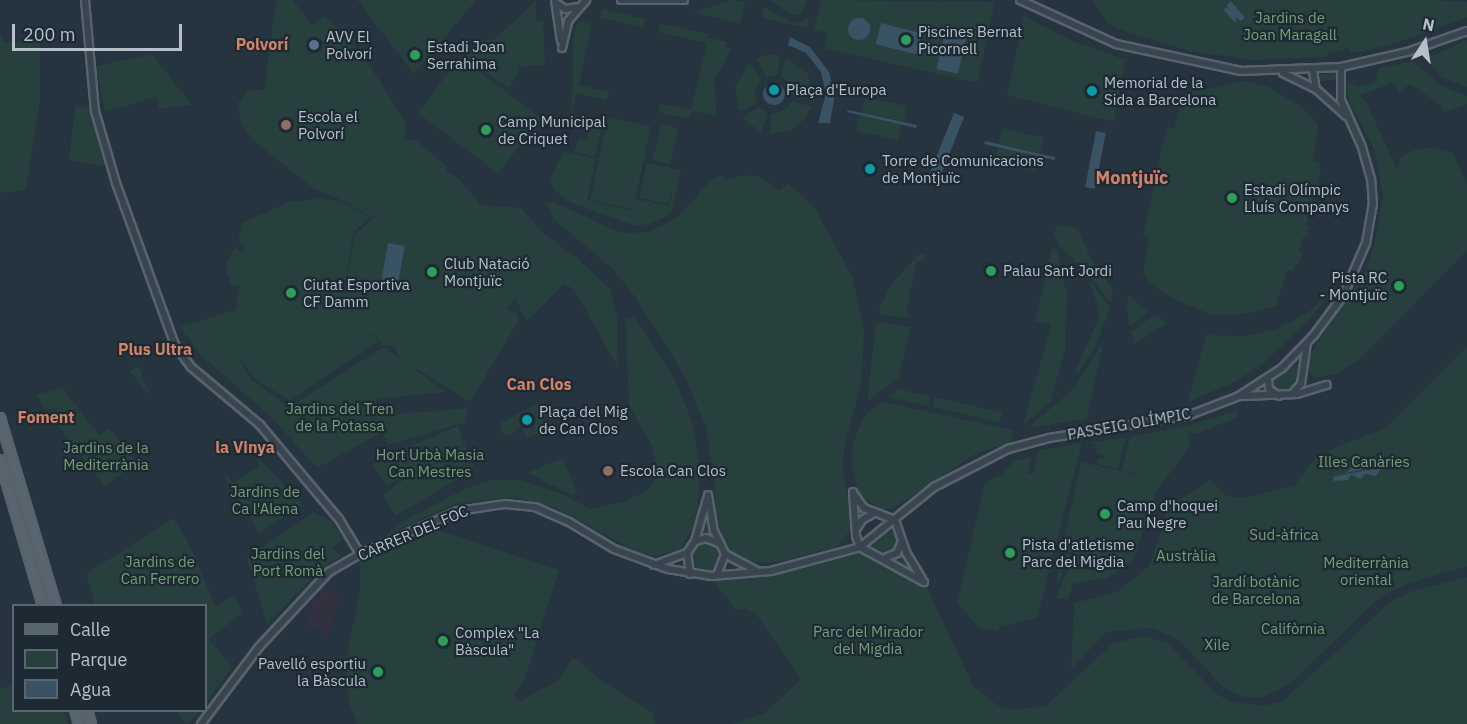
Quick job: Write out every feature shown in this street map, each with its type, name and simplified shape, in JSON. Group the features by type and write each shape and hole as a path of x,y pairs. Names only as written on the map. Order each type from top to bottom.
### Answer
{"main road":[{"path":"0,418 55,604"},
{"path":"0,460 42,604"},
{"path":"29,560 42,556"}],"street":[{"path":"85,0 92,95 111,164 175,345 190,367 260,425 339,519 360,554"},
{"path":"556,2 562,48 568,21 577,7 586,0"},
{"path":"621,0 684,0"},
{"path":"1020,0 1116,44 1209,67 1282,72 1313,71 1407,52 1467,31"},
{"path":"556,2 565,9 577,7"},
{"path":"1341,67 1339,90 1348,119"},
{"path":"1313,71 1318,91 1348,119"},
{"path":"1282,72 1318,91 1331,95 1339,90"},
{"name":"PASSEIG OLÍMPIC","path":"860,548 934,487 1008,449 1049,438 1187,416 1239,396 1291,360 1347,288 1369,229 1371,178 1362,147 1348,119"},
{"path":"1291,395 1301,384 1307,342"},
{"path":"1291,360 1303,366"},
{"path":"1268,378 1269,389 1279,396"},
{"path":"1239,396 1291,395 1327,385"},
{"path":"853,492 874,513 895,520 902,540 924,582 884,558 860,548 853,492"},
{"path":"653,565 687,553 695,541 708,495 714,531 725,554 765,572"},
{"name":"CARRER DEL FOC","path":"201,724 268,637 329,573 360,554 458,511 505,504 535,507 653,565 690,574 716,576 765,572 817,562 860,548"},
{"path":"856,530 862,520 874,513"},
{"path":"695,541 706,538 721,546"},
{"path":"884,558 897,553 902,540"},
{"path":"687,553 690,574"},
{"path":"716,576 725,554"}],"shaded area":[{"path":"333,589 340,600 328,636 322,634 323,629 306,625 308,619 303,613 324,590"}],"green space":[{"name":"Jardins del Tren de la Potassa","path":"276,0 293,0 312,25 325,16 360,51 406,122 404,141 416,140 447,167 446,171 460,180 481,205 521,208 544,234 576,257 610,289 617,316 618,368 574,289 564,284 526,321 515,297 507,310 517,313 519,320 470,402 410,365 445,392 376,399 379,416 467,408 466,422 388,445 383,432 317,468 271,417 200,354 180,327 235,310 240,286 231,284 226,272 227,260 235,248 242,251 244,246 238,242 242,223 289,202 316,199 338,200 370,217 353,233 344,296 355,234 373,218 337,198 313,188 255,142 242,125 237,104 249,90 264,90","holes":["363,334 375,334 382,345 393,345 402,360 384,347 289,407 252,380 234,351 254,378 290,401 378,341 375,335"]},
{"name":"Estadi Joan Serrahima","path":"357,0 476,0 414,74"},
{"path":"536,0 536,21 543,21 545,65 518,67 519,73 508,88 466,58 469,49 480,41 495,39"},
{"path":"731,0 745,1 740,24 693,12"},
{"path":"769,0 807,0 802,13 795,16"},
{"name":"Piscines Bernat Picornell","path":"821,0 995,2 977,83 824,48 827,33 814,30"},
{"name":"Jardins de Joan Maragall","path":"1093,0 1431,0 1467,2 1467,17 1391,45 1352,53 1347,47 1341,52 1331,51 1326,57 1254,60 1194,52 1131,34 1108,24"},
{"path":"764,7 795,24 809,18 807,28 762,18"},
{"path":"602,9 645,19 643,28 600,18"},
{"path":"1024,16 1073,41 1126,60 1113,122 1007,95"},
{"path":"578,21 592,24 579,85 610,92 605,100 577,93 572,112 573,39"},
{"path":"660,23 709,34 708,37 726,42 725,47 732,49 714,79 717,116 692,111 689,119 658,112 660,103 691,110 707,43 658,32"},
{"path":"0,35 5,42 40,38 40,100 26,190 0,193"},
{"path":"1467,40 1467,87 1441,77 1426,58"},
{"path":"152,54 192,105 159,109 156,97 105,112 96,66"},
{"path":"767,55 780,55 777,75 766,77 756,59"},
{"name":"Camp Municipal de Criquet","path":"460,57 541,118 499,174 418,113"},
{"path":"786,57 808,74 813,100 793,97 791,85 781,76"},
{"path":"1414,61 1439,85 1467,96 1467,104 1444,113 1441,105 1410,84 1399,92 1394,82 1359,96 1365,100 1398,171 1399,158 1417,149 1434,147 1453,153 1467,184 1467,250 1359,360 1336,374 1316,378 1307,371 1308,357 1366,270 1374,246 1383,196 1375,152 1350,103 1347,82 1359,87 1374,83 1379,68"},
{"path":"750,63 762,79 755,90 757,103 739,112 735,86"},
{"path":"1337,73 1338,79 1316,82 1317,75"},
{"name":"Estadi Olímpic Lluís Companys","path":"1245,81 1269,87 1300,106 1318,124 1313,161 1319,162 1321,170 1306,225 1310,226 1307,237 1303,237 1299,252 1303,253 1299,265 1296,264 1293,271 1287,270 1276,306 1247,314 1212,315 1171,298 1148,281 1143,274 1149,237 1143,236 1162,147 1168,127 1174,129 1185,93"},
{"path":"865,97 907,106 904,122 862,113"},
{"path":"793,101 812,107 806,118 790,131 769,134 771,114 784,111"},
{"path":"75,107 91,107 106,166 69,160"},
{"path":"758,107 768,113 761,132 742,118"},
{"path":"860,115 902,125 898,140 856,131"},
{"path":"608,117 651,126 633,209 590,200"},
{"path":"661,124 679,128 670,164 653,160"},
{"path":"590,125 602,128 595,156 575,152 578,139 587,140"},
{"path":"1002,128 1044,138 1040,153 998,144"},
{"path":"998,147 1040,156 1037,172 995,163"},
{"path":"564,152 596,159 587,200 633,211 636,199 669,206 673,188 668,204 639,198 647,163 681,170 671,214 650,224 635,226 572,203 555,191 549,179"},
{"path":"721,175 727,180 744,175 761,177 779,191 788,183 814,207 852,276 864,328 862,383 845,441 843,465 852,528 837,547 774,563 747,561 728,550 716,519 714,476 705,425 684,375 636,298 612,268 553,219 547,203 553,202 621,233 649,232 678,217 710,181"},
{"path":"1057,224 1078,229 1090,257 1113,289 1111,303 1084,269 1060,247 1054,233"},
{"path":"1052,248 1057,249 1067,295 1065,350 1050,403 1023,425 1051,325 1035,321"},
{"path":"920,254 925,255 923,262 917,261 907,308 909,318 880,315 879,309 891,284"},
{"path":"1089,280 1110,307 1097,343 1078,374 1075,372 1100,315"},
{"path":"1334,290 1306,323 1265,362 1237,381 1188,402 1206,335 1245,336 1276,329 1307,313"},
{"path":"1128,295 1149,312 1129,326 1127,309"},
{"path":"1154,315 1168,322 1135,344 1131,332"},
{"path":"635,317 676,382 693,424 700,473 697,519 681,549 657,556 642,554 554,507 515,497 455,504 386,535 403,521 462,490 491,480 521,480 567,496 589,509 623,502 647,491 657,475 653,448 629,404 625,318"},
{"path":"876,322 911,327 899,377 867,402"},
{"path":"1103,342 1087,419 1028,428 1074,388"},
{"name":"Jardí botànic de Barcelona","path":"1467,346 1467,566 1407,584 1381,596 1290,684 1262,698 1241,696 1225,689 1180,641 1153,628 1107,632 1071,669 1074,603 1117,592 1150,565 1168,510 1175,503 1210,480 1227,496 1245,498 1295,485 1312,462 1334,448 1384,429"},
{"path":"1293,363 1300,369 1300,378 1284,392 1276,390 1270,381"},
{"path":"134,367 139,367 150,396 130,372"},
{"name":"Jardins de la Mediterrània","path":"62,387 99,435 109,428 137,463 104,486 54,420 58,407 46,410 36,395"},
{"path":"898,389 930,396 928,406 889,397"},
{"path":"935,397 1002,413 1000,422 933,407"},
{"path":"883,402 1013,430 1012,443 977,453 892,509 881,509 860,496 851,466 853,442 860,426 867,413"},
{"path":"539,403 541,410 550,407 544,420 550,430 526,438 522,428 532,428 537,420 531,427 520,426 511,436 503,434 500,423"},
{"path":"1236,411 1238,417 1197,434 1188,433 1190,445 1155,494 1134,559 1107,578 1073,584 1068,599 1056,598 1075,553 1062,550 1081,462 1147,477 1122,470 1130,437 1186,426"},
{"name":"Hort Urbà Masia Can Mestres","path":"458,426 474,469 396,516 383,495 406,478 390,454"},
{"path":"1126,437 1118,469 1097,464 1098,458 1104,459 1105,455 1096,453 1097,446 1091,442"},
{"name":"Pista d'atletisme Parc del Migdia","path":"1082,443 1037,618 1000,627 998,631 979,628 957,603 985,482 1001,475 1014,461 1031,457 1028,473 1032,474 1038,450"},
{"path":"389,454 403,476 387,486 373,464"},
{"name":"Jardins de Ca l'Alena","path":"257,456 303,505 259,533 224,477 227,475 233,483 259,466"},
{"path":"563,458 577,492 574,497 527,472"},
{"path":"708,505 714,538 698,538 702,527"},
{"name":"Jardins del Port Romà","path":"313,512 331,521 344,539 333,547 341,556 323,567 267,624 247,558"},
{"name":"Jardins de Can Ferrero","path":"173,518 190,545 215,606 235,595 242,613 209,639 232,667 207,703 207,604 95,604 86,574"},
{"path":"895,527 900,539 893,553 877,555 868,548"},
{"name":"Complex \"La Bàscula\"","path":"438,530 559,570 524,681 513,695 520,701 557,681 572,659 577,659 600,680 652,712 656,724 357,724 349,702 346,661 360,588 360,554"},
{"path":"706,541 717,545 721,556 717,567 706,571 695,567 691,556 695,545"},
{"name":"Parc del Mirador del Migdia","path":"860,547 924,582 973,685 997,705 1013,710 1046,706 1113,643 1145,636 1168,643 1218,695 1230,701 1263,706 1283,701 1389,603 1409,592 1467,577 1467,724 731,724 765,713 801,679 758,617 746,609 735,610 711,576 765,572 840,556"},
{"path":"902,550 906,559 913,571 892,559"},
{"path":"1063,553 1071,555 1057,584 1056,583"},
{"path":"12,685 12,712 63,712 67,724 0,724 0,689"},
{"path":"178,712 199,712 186,724"}],"water":[{"path":"1231,1 1245,18 1241,21 1236,18 1235,23 1224,10 1226,7 1229,10 1227,5"},
{"path":"859,18 869,25 870,29 863,39 859,40 849,33 848,29 855,19"},
{"path":"881,23 922,33 916,55 876,44"},
{"path":"946,28 967,33 958,74 937,69"},
{"path":"790,37 810,47 829,72 835,94 830,123 818,123 826,94 821,72 806,53 788,45"},
{"path":"774,83 782,86 785,94 782,102 774,105 766,102 763,94 766,86"},
{"path":"848,110 917,125 916,128 847,112"},
{"path":"954,113 964,117 939,178 929,174"},
{"path":"1096,131 1106,133 1095,189 1085,187"},
{"path":"985,141 1055,157 1054,160 984,144"},
{"path":"388,243 405,246 397,288 381,285"},
{"path":"1384,455 1383,465 1346,473 1359,460 1369,466"},
{"path":"1382,467 1376,476 1365,474 1361,479 1351,475 1348,480 1334,481 1333,477"}],"place":[{"name":"Piscines Bernat Picornell","path":"906,40"},
{"name":"AVV El Polvorí","path":"314,45"},
{"name":"Estadi Joan Serrahima","path":"415,55"},
{"name":"Plaça d'Europa","path":"774,90"},
{"name":"Memorial de la Sida a Barcelona","path":"1092,91"},
{"name":"Escola el Polvorí","path":"286,125"},
{"name":"Camp Municipal de Criquet","path":"486,130"},
{"name":"Torre de Comunicacions de Montjuïc","path":"870,169"},
{"name":"Estadi Olímpic Lluís Companys","path":"1232,198"},
{"name":"Palau Sant Jordi","path":"991,271"},
{"name":"Club Natació Montjuïc","path":"432,272"},
{"name":"Pista RC - Montjuïc","path":"1399,286"},
{"name":"Ciutat Esportiva CF Damm","path":"291,293"},
{"name":"Plaça del Mig de Can Clos","path":"527,420"},
{"name":"Escola Can Clos","path":"608,471"},
{"name":"Camp d'hoquei Pau Negre","path":"1105,514"},
{"name":"Pista d'atletisme Parc del Migdia","path":"1010,553"},
{"name":"Complex \"La Bàscula\"","path":"443,641"},
{"name":"Pavelló esportiu la Bàscula","path":"378,672"}],"district":[{"name":"Polvorí","path":"262,44"},
{"name":"Montjuïc","path":"1132,178"},
{"name":"Plus Ultra","path":"155,349"},
{"name":"Can Clos","path":"539,384"},
{"name":"Foment","path":"46,417"},
{"name":"la Vinya","path":"245,447"}],"park label":[{"name":"Illes Canàries","path":"1364,462"},
{"name":"Sud-àfrica","path":"1284,535"},
{"name":"Austràlia","path":"1186,556"},
{"name":"Mediterrània oriental","path":"1366,570"},
{"name":"Califòrnia","path":"1293,629"},
{"name":"Xile","path":"1217,645"}]}
